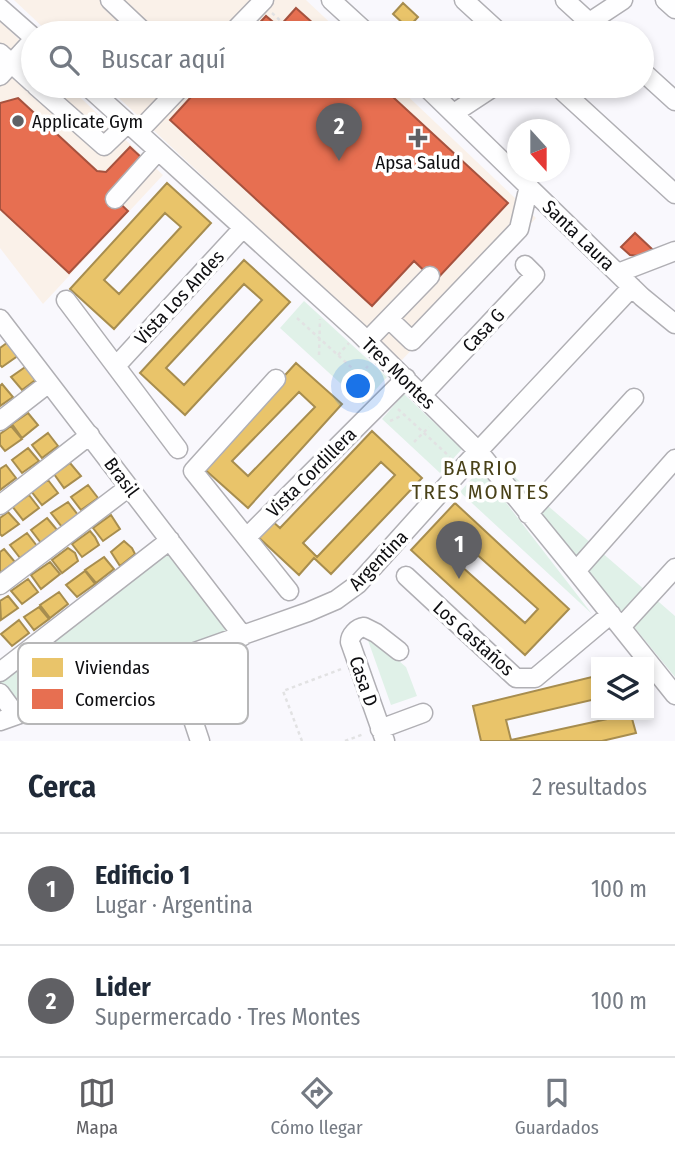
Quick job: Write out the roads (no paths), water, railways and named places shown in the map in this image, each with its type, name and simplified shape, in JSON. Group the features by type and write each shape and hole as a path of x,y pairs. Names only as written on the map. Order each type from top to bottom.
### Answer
{"street":[{"path":"110,0 132,21"},
{"path":"331,0 354,21"},
{"path":"464,0 487,21"},
{"path":"565,0 588,21"},
{"path":"602,21 623,0"},
{"path":"665,0 675,9"},
{"path":"247,21 267,5"},
{"path":"0,8 21,28"},
{"path":"21,49 4,64 21,75"},
{"path":"654,82 675,101"},
{"path":"51,98 104,146 133,128 168,98"},
{"name":"Tres Montes","path":"100,98 367,341 479,452 672,686"},
{"name":"Santa Laura","path":"438,98 632,287 675,324"},
{"path":"454,113 477,98"},
{"path":"570,98 675,194"},
{"path":"115,199 158,151"},
{"path":"388,318 412,341 519,229 529,186"},
{"name":"Vista Los Andes","path":"116,366 243,228"},
{"path":"618,273 675,251"},
{"name":"Casa G","path":"422,395 535,275 525,265"},
{"path":"367,341 430,276"},
{"name":"Argentina","path":"223,643 321,607 358,584 632,287"},
{"path":"66,300 178,449"},
{"name":"Brasil","path":"3,327 90,435 243,636"},
{"name":"Vista Cordillera","path":"247,537 406,378"},
{"path":"276,379 193,471 289,591"},
{"path":"0,421 49,383"},
{"path":"528,514 634,398"},
{"path":"0,505 90,435"},
{"path":"576,571 675,459"},
{"path":"0,585 129,487"},
{"path":"37,643 170,540"},
{"name":"Los Castaños","path":"406,576 516,677 535,678 616,621 675,568"},
{"name":"Casa D","path":"382,735 350,638 364,626 398,652"},
{"path":"0,672 18,658"},
{"path":"0,693 8,718"},
{"path":"382,735 423,713"},
{"path":"194,724 200,741"}],"place":[{"name":"Applicate Gym","path":"18,121"},
{"name":"Apsa Salud","path":"418,138"},
{"name":"Lider","path":"339,161"},
{"name":"Edificio 1","path":"459,579"}],"district":[{"name":"BARRIO TRES MONTES","path":"481,480"}]}
